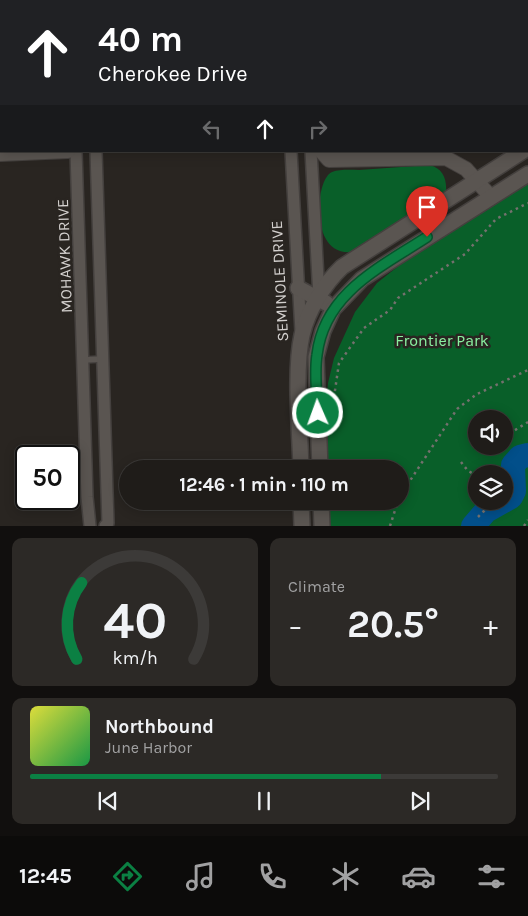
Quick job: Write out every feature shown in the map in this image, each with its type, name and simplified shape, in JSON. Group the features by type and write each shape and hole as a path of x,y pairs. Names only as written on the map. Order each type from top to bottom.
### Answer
{"main road":[{"path":"302,336 319,297 332,277 342,267 521,152"},
{"path":"320,460 316,357 323,331 333,309 362,279 528,174"},
{"path":"298,288 319,297 333,309"},
{"name":"SEMINOLE DRIVE","path":"301,460 299,365 302,336"},
{"path":"302,510 302,526"},
{"path":"321,510 322,526"}],"street":[{"path":"0,154 45,152"},
{"name":"MOHAWK DRIVE","path":"76,152 87,497 90,526"},
{"path":"96,152 108,523 106,526"},
{"name":"SEMINOLE DRIVE","path":"290,152 302,336"},
{"path":"311,152 319,297"},
{"path":"322,152 329,160 446,158 466,169 491,197"}],"lane":[{"path":"83,360 102,359"}],"path":[{"path":"332,406 339,363 364,328 390,310 398,298 465,254 496,219 528,203"},
{"path":"409,482 457,409 477,394 528,370"},
{"path":"513,431 528,422"},
{"path":"461,462 468,471"},
{"path":"390,526 395,510"},
{"path":"478,517 484,510"},
{"path":"524,526 528,520"}],"green space":[{"path":"429,165 441,171 446,183 446,192 352,252 338,250 328,243 322,231 319,216 322,188 326,178 332,172"},
{"name":"Frontier Park","path":"528,184 528,526 329,526 328,510 409,510 409,460 327,460 326,404 328,383 334,358 355,312 377,283 406,260"}],"waterway":[{"path":"473,526 486,511 511,497 514,491 513,465 520,457 528,455"}],"route":[{"path":"318,413 316,357 323,331 333,309 342,297 362,279 427,237"}]}
